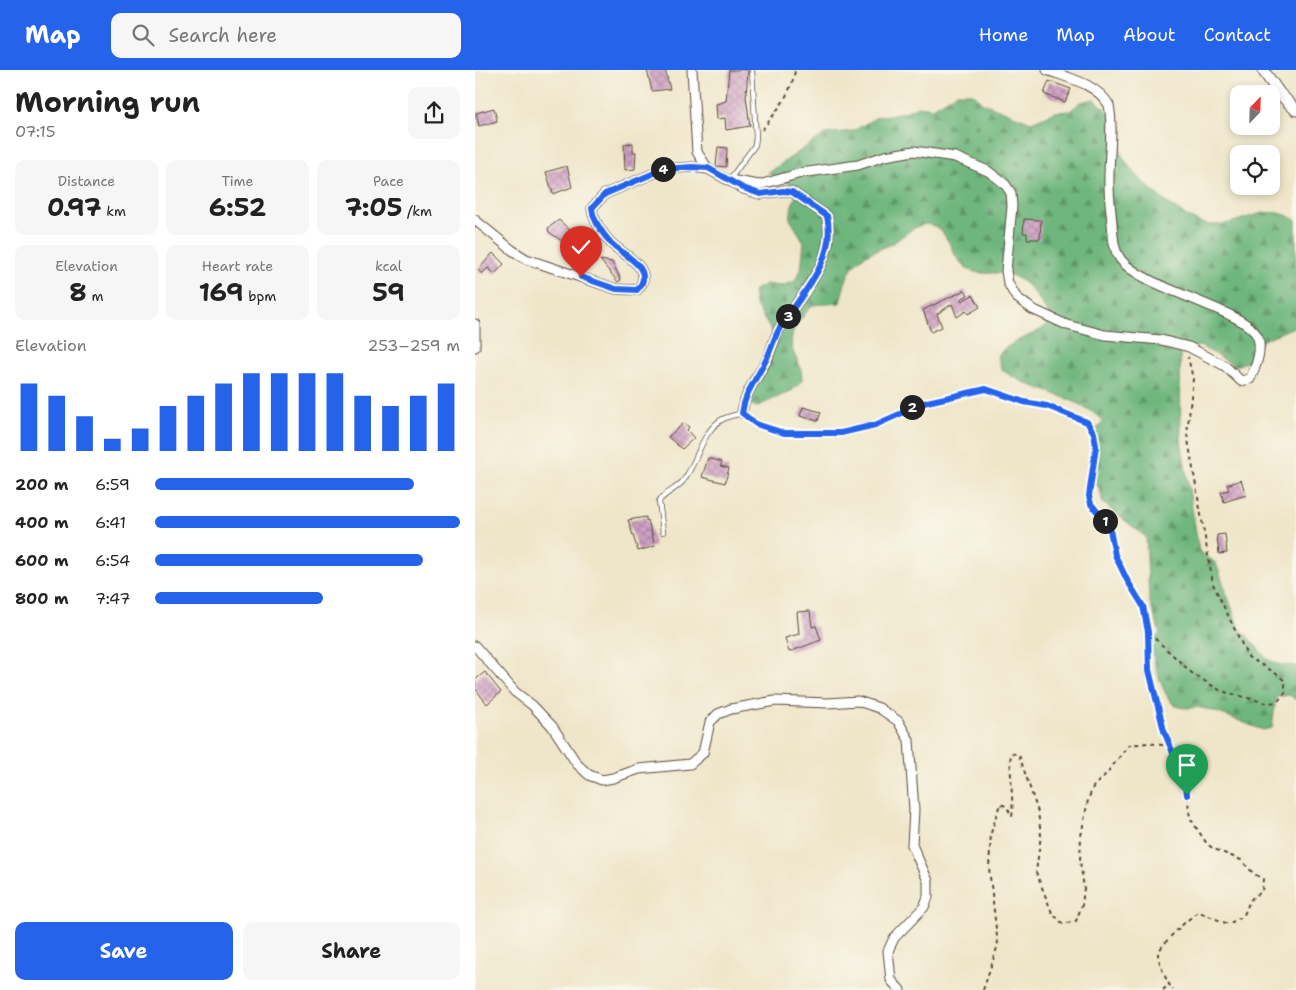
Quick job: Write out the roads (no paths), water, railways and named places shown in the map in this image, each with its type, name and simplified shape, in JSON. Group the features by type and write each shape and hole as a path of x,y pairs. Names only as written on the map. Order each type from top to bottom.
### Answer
{"street":[{"path":"692,70 697,152 708,168"},
{"path":"730,180 759,185 801,173 858,165 885,156 914,151 955,157 987,171 1005,184 1011,193 1012,206 1005,271 1007,283 1016,297 1032,309 1067,325 1105,335 1161,340 1189,347 1225,366 1241,381 1251,379 1256,367 1258,338 1250,327 1233,317 1158,284 1139,274 1121,260 1114,244 1109,186 1109,106 1105,98 1089,86 1047,70"},
{"path":"1263,70 1279,93 1296,110"},
{"path":"475,220 526,259 616,289 637,290 644,279 643,272 637,263 611,243 596,220 592,208 605,194 664,169 708,168 760,194 783,191 792,192 827,216 830,230 825,257 804,294 780,328 767,359 745,397 742,413"},
{"path":"475,324 475,347"},
{"path":"475,646 515,692 533,706 551,726 577,764 589,775 602,780 639,769 690,764 703,753 710,722 718,714 731,709 775,701 829,703 858,701 879,708 898,721 909,740 914,810 912,845 928,880 924,907 894,938 888,951 891,980 900,990"}],"lane":[{"path":"730,180 755,145 752,70"},
{"path":"663,532 659,501 664,494 681,483 692,469 705,437 722,420 742,413"}]}
